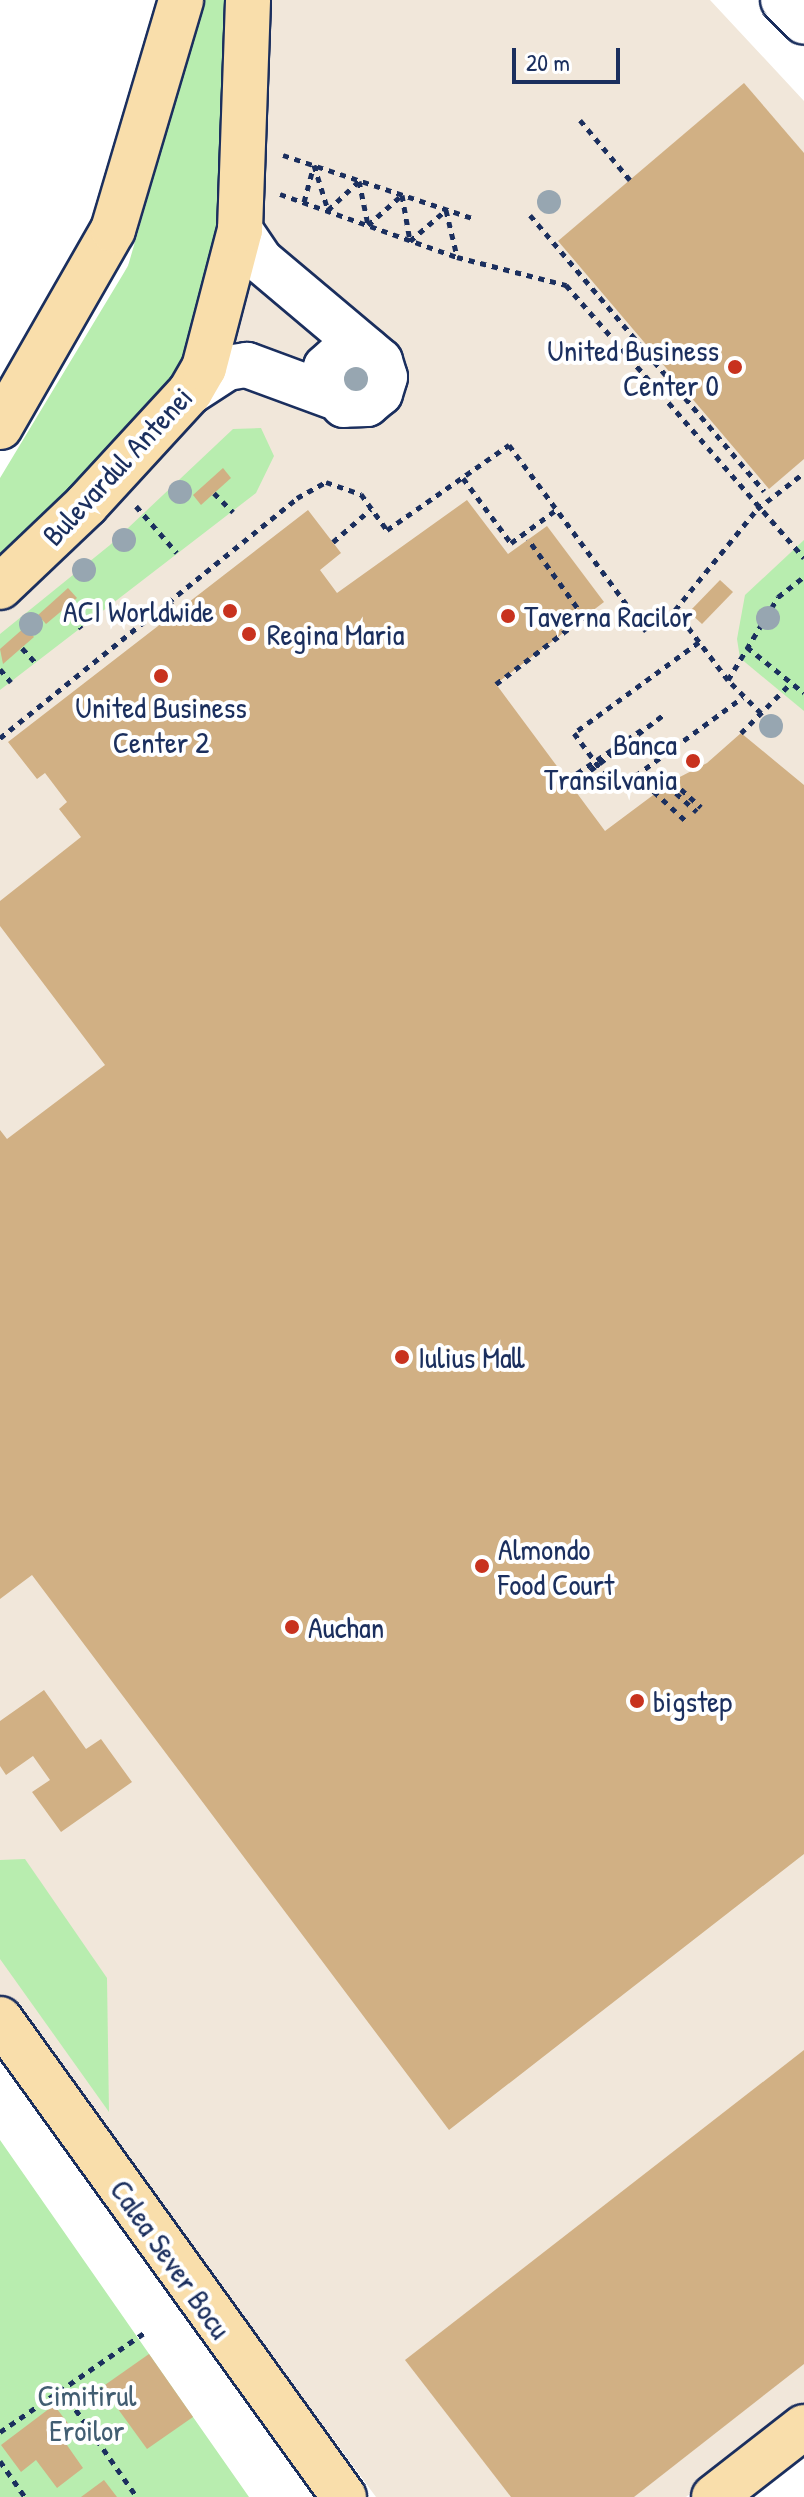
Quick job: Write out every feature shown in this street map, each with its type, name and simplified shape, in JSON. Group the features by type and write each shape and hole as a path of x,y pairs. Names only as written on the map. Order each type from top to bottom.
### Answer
{"main road":[{"path":"0,427 113,230 181,0"},
{"name":"Bulevardul Antenei","path":"0,587 86,505 190,392 214,339 240,230 248,0"},
{"name":"Calea Sever Bocu","path":"0,2019 344,2497"},
{"name":"Calea Sever Bocu","path":"0,2064 307,2497"},
{"path":"714,2497 804,2427"}],"street":[{"path":"783,0 804,22"},
{"path":"190,392 227,368 247,365 331,396 325,377 331,359 347,348 367,350 260,260 240,230"}],"path":[{"path":"580,120 630,180"},
{"path":"274,152 472,218"},
{"path":"304,202 314,165"},
{"path":"314,165 328,210"},
{"path":"328,210 359,181"},
{"path":"359,181 368,225"},
{"path":"277,193 457,257 566,285 757,509 804,558"},
{"path":"368,225 402,195"},
{"path":"402,195 410,241"},
{"path":"410,241 446,210"},
{"path":"446,210 457,257"},
{"path":"530,215 764,491"},
{"path":"0,738 297,498 326,482 361,494 387,530 509,445 646,631"},
{"path":"761,713 728,680 675,610 757,509 804,473"},
{"path":"463,478 511,543 556,510"},
{"path":"214,493 233,512"},
{"path":"133,502 177,553"},
{"path":"333,542 371,509"},
{"path":"496,684 584,617 528,539"},
{"path":"728,680 778,597 804,577"},
{"path":"168,600 177,611"},
{"path":"65,608 81,628"},
{"path":"699,642 574,733 616,790 743,697"},
{"path":"747,647 804,693"},
{"path":"22,648 36,663"},
{"path":"0,669 11,682"},
{"path":"741,733 791,683"},
{"path":"569,783 666,713"},
{"path":"636,775 688,823"},
{"path":"670,783 699,809"},
{"path":"0,2432 144,2333"},
{"path":"62,2390 137,2497"},
{"path":"0,2461 25,2497"}],"shaded area":[{"path":"224,0 710,0 804,101 804,2410 686,2497 376,2497 308,2405 280,2411 0,2022 0,482 77,365 162,199"}],"green space":[{"path":"205,0 228,0 221,109 226,223 188,357 137,422 0,567 0,478 128,266"},
{"path":"261,428 274,456 256,493 0,690 0,634 110,545 233,429"},
{"path":"804,540 804,711 740,658 737,639 745,595"},
{"path":"25,1859 107,1978 109,2112 0,1959 0,1860"},
{"name":"Cimitirul Eroilor","path":"0,2140 193,2417 249,2497 0,2497"}],"building":[{"name":"United Business Center 0","path":"744,83 804,153 804,459 769,489 558,241"},
{"path":"223,468 231,478 201,505 193,495"},
{"name":"Iulius Mall","path":"467,500 508,554 547,526 604,602 496,684 605,831 672,781 707,763 741,733 804,785 804,1854 449,2130 32,1575 0,1599 0,1130 7,1139 105,1065 0,926 0,901 81,837 59,809 67,802 45,773 37,779 8,742 308,510 341,553 320,570 337,593"},
{"path":"720,580 733,592 702,624 689,612"},
{"path":"68,588 77,598 46,624 38,615"},
{"path":"25,627 34,637 3,664 0,649"},
{"path":"44,1690 86,1749 101,1739 132,1782 61,1832 32,1792 50,1780 33,1756 6,1775 0,1766 0,1721"},
{"path":"804,2050 804,2364 634,2497 511,2497 405,2360"},
{"path":"149,2354 193,2417 147,2449 102,2387"},
{"path":"54,2405 73,2430 62,2438 83,2468 57,2488 36,2460 21,2472 1,2445"},
{"path":"104,2480 117,2497 81,2497"}],"place":[{"name":"United Business Center 0","path":"735,367"},
{"name":"ACI Worldwide","path":"230,611"},
{"name":"Taverna Racilor","path":"508,616"},
{"name":"Regina Maria","path":"249,634"},
{"name":"United Business Center 2","path":"161,676"},
{"name":"Banca Transilvania","path":"693,761"},
{"name":"Iulius Mall","path":"402,1357"},
{"name":"Almondo Food Court","path":"482,1566"},
{"name":"Auchan","path":"292,1627"},
{"name":"bigstep","path":"637,1701"}]}
